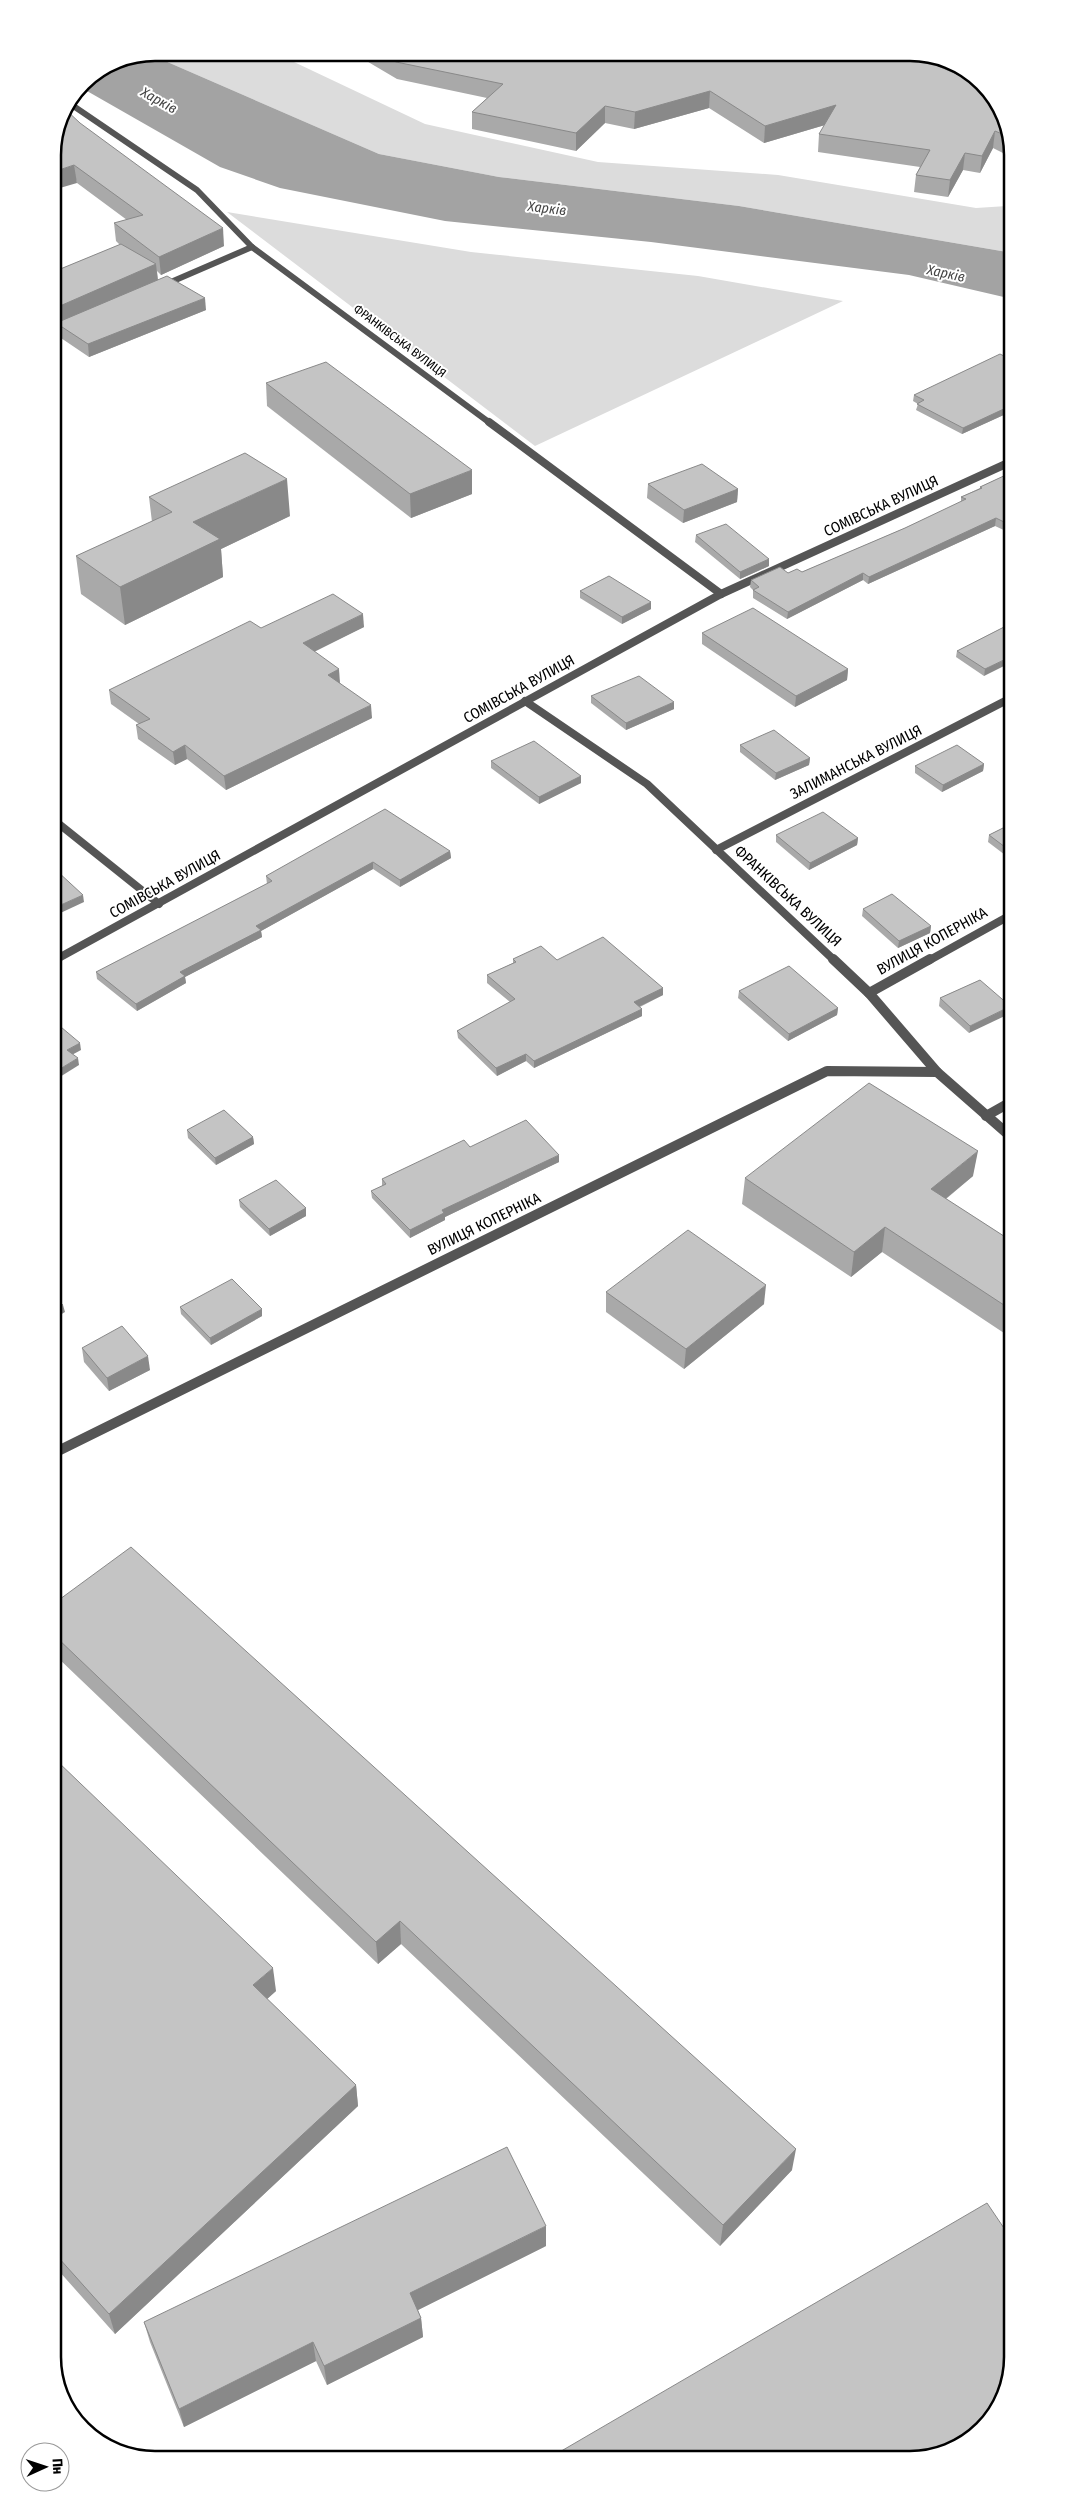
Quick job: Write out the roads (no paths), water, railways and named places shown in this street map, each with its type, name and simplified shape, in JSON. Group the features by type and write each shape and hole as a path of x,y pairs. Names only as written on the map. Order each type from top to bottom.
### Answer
{"street":[{"name":"ФРАНКІВСЬКА ВУЛИЦЯ","path":"75,107 196,190 252,247 721,594"},
{"path":"155,289 252,247"},
{"name":"СОМІВСЬКА ВУЛИЦЯ","path":"61,957 721,594 1004,465"},
{"name":"ФРАНКІВСЬКА ВУЛИЦЯ","path":"525,701 647,784 869,993 937,1072 1004,1131"},
{"name":"ЗАЛИМАНСЬКА ВУЛИЦЯ","path":"716,850 1004,701"},
{"path":"61,826 159,904"},
{"name":"ВУЛИЦЯ КОПЕРНІКА","path":"869,993 1004,919"},
{"name":"ВУЛИЦЯ КОПЕРНІКА","path":"61,1450 827,1071 937,1072"},
{"path":"986,1116 1004,1106"}],"water":[{"name":"Харків","path":"165,61 379,154 499,177 739,206 1004,251 1004,297 909,275 651,242 445,221 280,188 220,167 87,91 103,77 119,68 143,62"}]}
